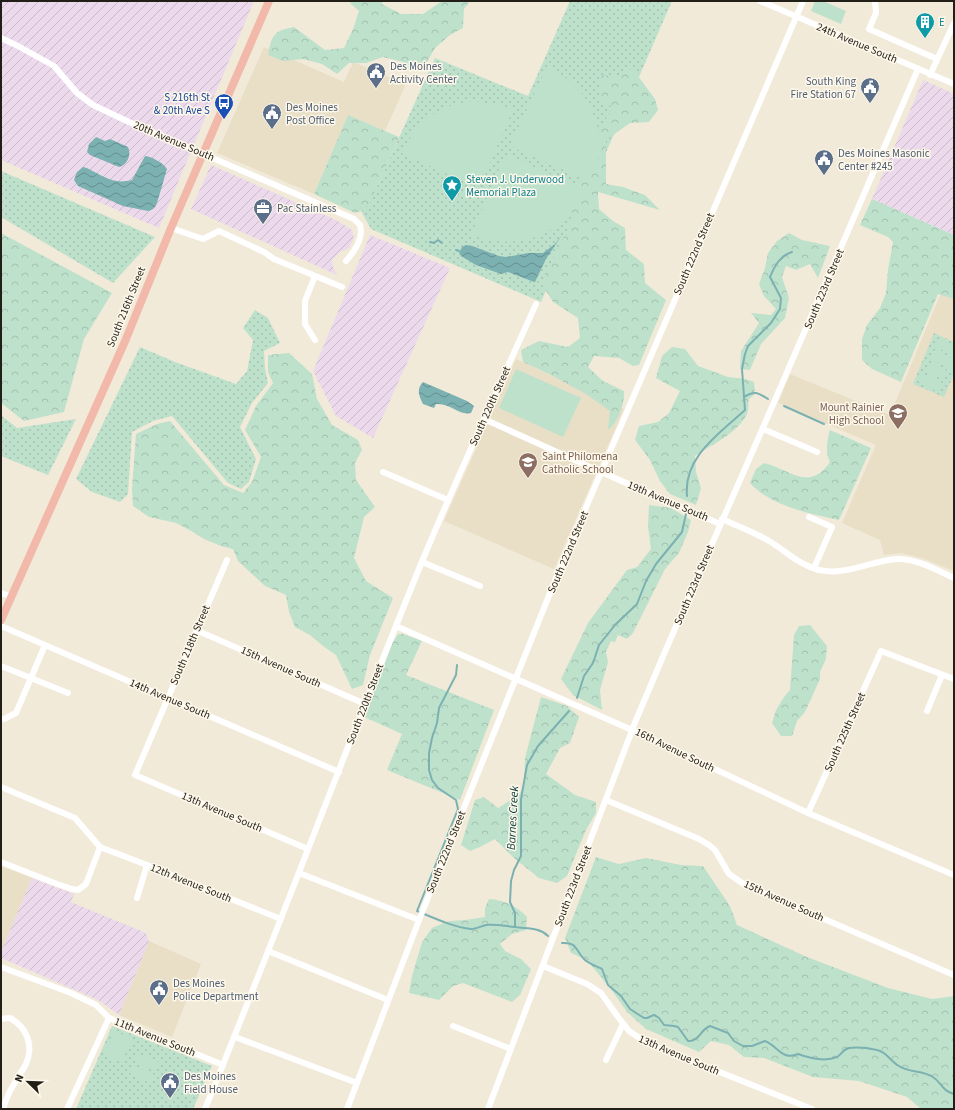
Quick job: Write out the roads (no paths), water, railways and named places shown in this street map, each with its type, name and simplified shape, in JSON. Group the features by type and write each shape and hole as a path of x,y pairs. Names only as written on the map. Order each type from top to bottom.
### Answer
{"main road":[{"name":"South 216th Street","path":"1,620 128,333 171,228 270,1"}],"street":[{"name":"24th Avenue South","path":"760,1 954,84"},
{"name":"South 222nd Street","path":"347,1109 419,920 516,678 601,472 803,1"},
{"path":"875,1 876,13 869,29 937,59"},
{"path":"930,74 954,23"},
{"name":"20th Avenue South","path":"1,38 54,66 77,93 93,105 354,219 360,225 361,235 353,253 346,261"},
{"name":"South 223rd Street","path":"488,1109 632,730 918,69"},
{"path":"171,228 203,239 219,231 264,252 274,259 342,288"},
{"path":"315,276 305,301 305,324 315,340"},
{"name":"South 220th Street","path":"205,1109 235,1037 422,562 448,500 536,304"},
{"name":"19th Avenue South","path":"484,419 601,472 721,522 758,535 794,559 814,568 841,572 898,559 923,565 954,578"},
{"path":"763,429 817,452"},
{"path":"383,472 448,500"},
{"path":"808,517 832,527 814,568"},
{"name":"South 218th Street","path":"135,775 226,560"},
{"path":"422,562 480,586"},
{"path":"1,593 12,597"},
{"name":"14th Avenue South","path":"1,626 339,772"},
{"name":"16th Avenue South","path":"396,626 632,730 808,813 954,875"},
{"name":"15th Avenue South","path":"196,630 365,704"},
{"path":"4,719 16,712 45,645"},
{"name":"South 225th Street","path":"808,813 881,650 942,674"},
{"path":"1,666 68,693"},
{"path":"927,711 942,674 954,679"},
{"name":"13th Avenue South","path":"135,775 308,849"},
{"path":"1,787 75,818 100,848 86,884 78,890 57,884 1,862"},
{"name":"15th Avenue South","path":"606,800 699,839 709,845 715,850 729,874 745,885 954,975"},
{"name":"12th Avenue South","path":"100,848 148,865 281,919"},
{"path":"137,898 148,865"},
{"path":"299,873 419,920"},
{"path":"268,951 388,1000"},
{"name":"13th Avenue South","path":"543,966 595,988 606,999 623,1024 633,1034 647,1043 812,1109"},
{"name":"11th Avenue South","path":"1,967 71,993 96,1005 109,1018 223,1064"},
{"path":"1,1019 10,1018 24,1028 29,1046 26,1062 3,1109"},
{"path":"67,1109 109,1018"},
{"path":"606,1060 623,1024"},
{"path":"453,1026 511,1049"},
{"path":"235,1037 357,1083"}],"water":[{"path":"96,137 105,141 110,139 128,147 129,156 126,162 119,167 90,155 87,152 89,144"},
{"path":"145,156 158,161 167,169 157,203 150,211 123,206 78,186 74,180 77,172 83,167 114,181 132,180"},
{"path":"562,235 546,259 535,282 508,272 501,274 476,265 461,256 459,253 462,247 466,245 506,257 529,253 543,253 555,244"},
{"path":"423,382 467,401 474,406 471,413 463,413 441,404 436,404 434,408 423,404 419,395 419,387"}],"waterway":[{"path":"430,242 434,243 438,240 442,243"},
{"name":"Barnes Creek","path":"687,496 687,482 691,469 697,458 705,447 745,410 742,369 745,354 748,346 771,323 780,309 781,298 770,277 778,262 784,256 792,252"},
{"path":"744,397 756,393 768,399"},
{"path":"784,406 824,424"},
{"name":"Barnes Creek","path":"577,698 584,676 593,663 599,645 615,625 637,604 646,581 656,564 682,532 686,514"},
{"path":"457,665 456,675 439,708 437,723 429,753 429,770 432,780 438,788 456,800 458,809 417,911 464,928 473,929 484,925 515,927"},
{"name":"Barnes Creek","path":"548,936 541,931 515,927 515,913 510,902 511,881 514,870 521,856 521,799 527,765 538,746 569,711"},
{"name":"Barnes Creek","path":"562,943 574,945 586,961 602,969 608,985 621,996 630,1009 644,1018 654,1015 659,1018 664,1025 678,1027 688,1041 695,1040 710,1026 728,1033 734,1041 743,1046 752,1046 765,1041 788,1056 798,1054 812,1058 827,1059 837,1057 845,1049 849,1048 874,1049 880,1051 903,1068 924,1073 933,1077 944,1089 954,1094"}],"place":[{"name":"E","path":"925,39"},
{"name":"Des Moines Activity Center","path":"376,89"},
{"name":"South King Fire Station 67","path":"870,104"},
{"name":"S 216th St & 20th Ave S","path":"224,120"},
{"name":"Des Moines Post Office","path":"272,130"},
{"name":"Des Moines Masonic Center #245","path":"824,176"},
{"name":"Steven J. Underwood Memorial Plaza","path":"452,202"},
{"name":"Pac Stainless","path":"263,225"},
{"name":"Mount Rainier High School","path":"898,430"},
{"name":"Saint Philomena Catholic School","path":"528,479"},
{"name":"Des Moines Police Department","path":"159,1006"},
{"name":"Des Moines Field House","path":"170,1099"}]}
